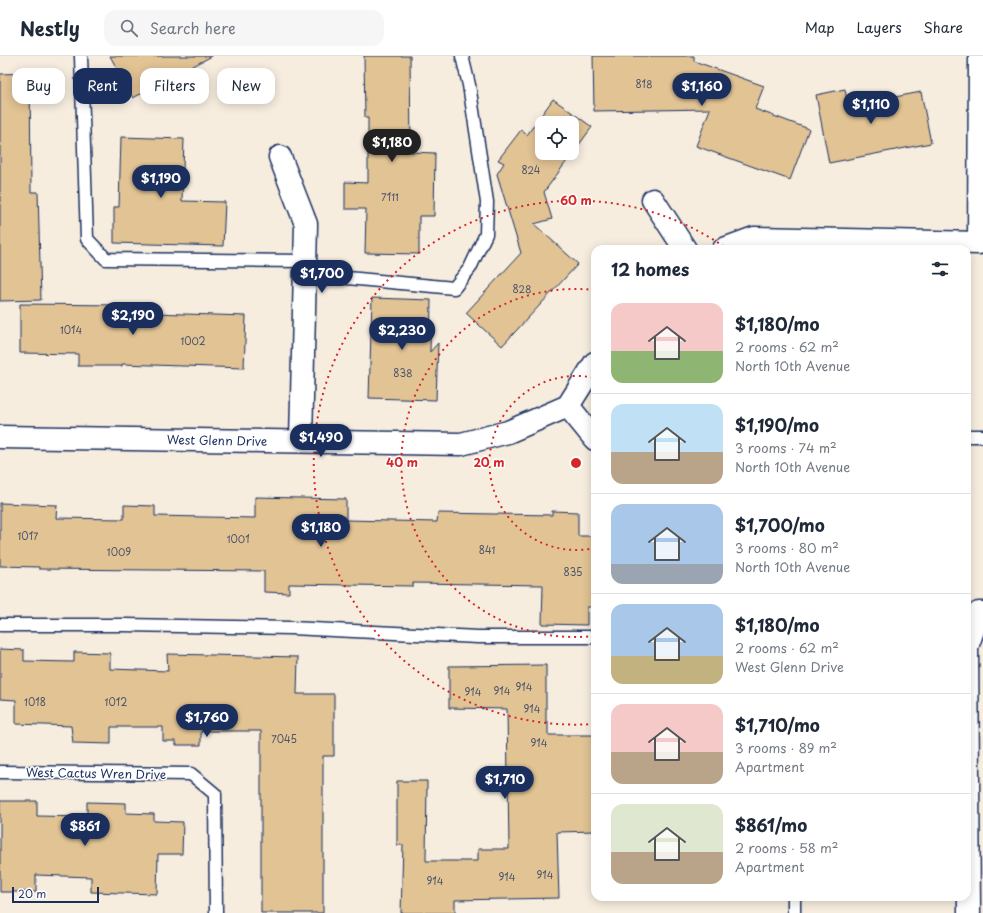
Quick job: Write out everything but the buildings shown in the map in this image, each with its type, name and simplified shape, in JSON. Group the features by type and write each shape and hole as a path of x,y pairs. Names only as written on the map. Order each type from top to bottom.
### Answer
{"street":[{"path":"735,245 754,238 979,243 980,56"},
{"path":"280,157 306,224 301,441"},
{"path":"653,200 682,245"},
{"path":"591,369 568,406 591,434"},
{"name":"West Glenn Drive","path":"0,437 461,444 508,432 568,406"},
{"path":"971,637 981,613"},
{"path":"969,901 969,913"}],"lane":[{"path":"81,56 87,239 106,258 305,268 454,288 470,268 486,234 487,202 469,85 462,56"},
{"path":"971,436 983,436"},
{"path":"0,625 133,625 291,628 478,637 591,637"},
{"name":"West Cactus Wren Drive","path":"0,772 191,774 215,794 216,913"},
{"path":"794,901 794,913"}]}
